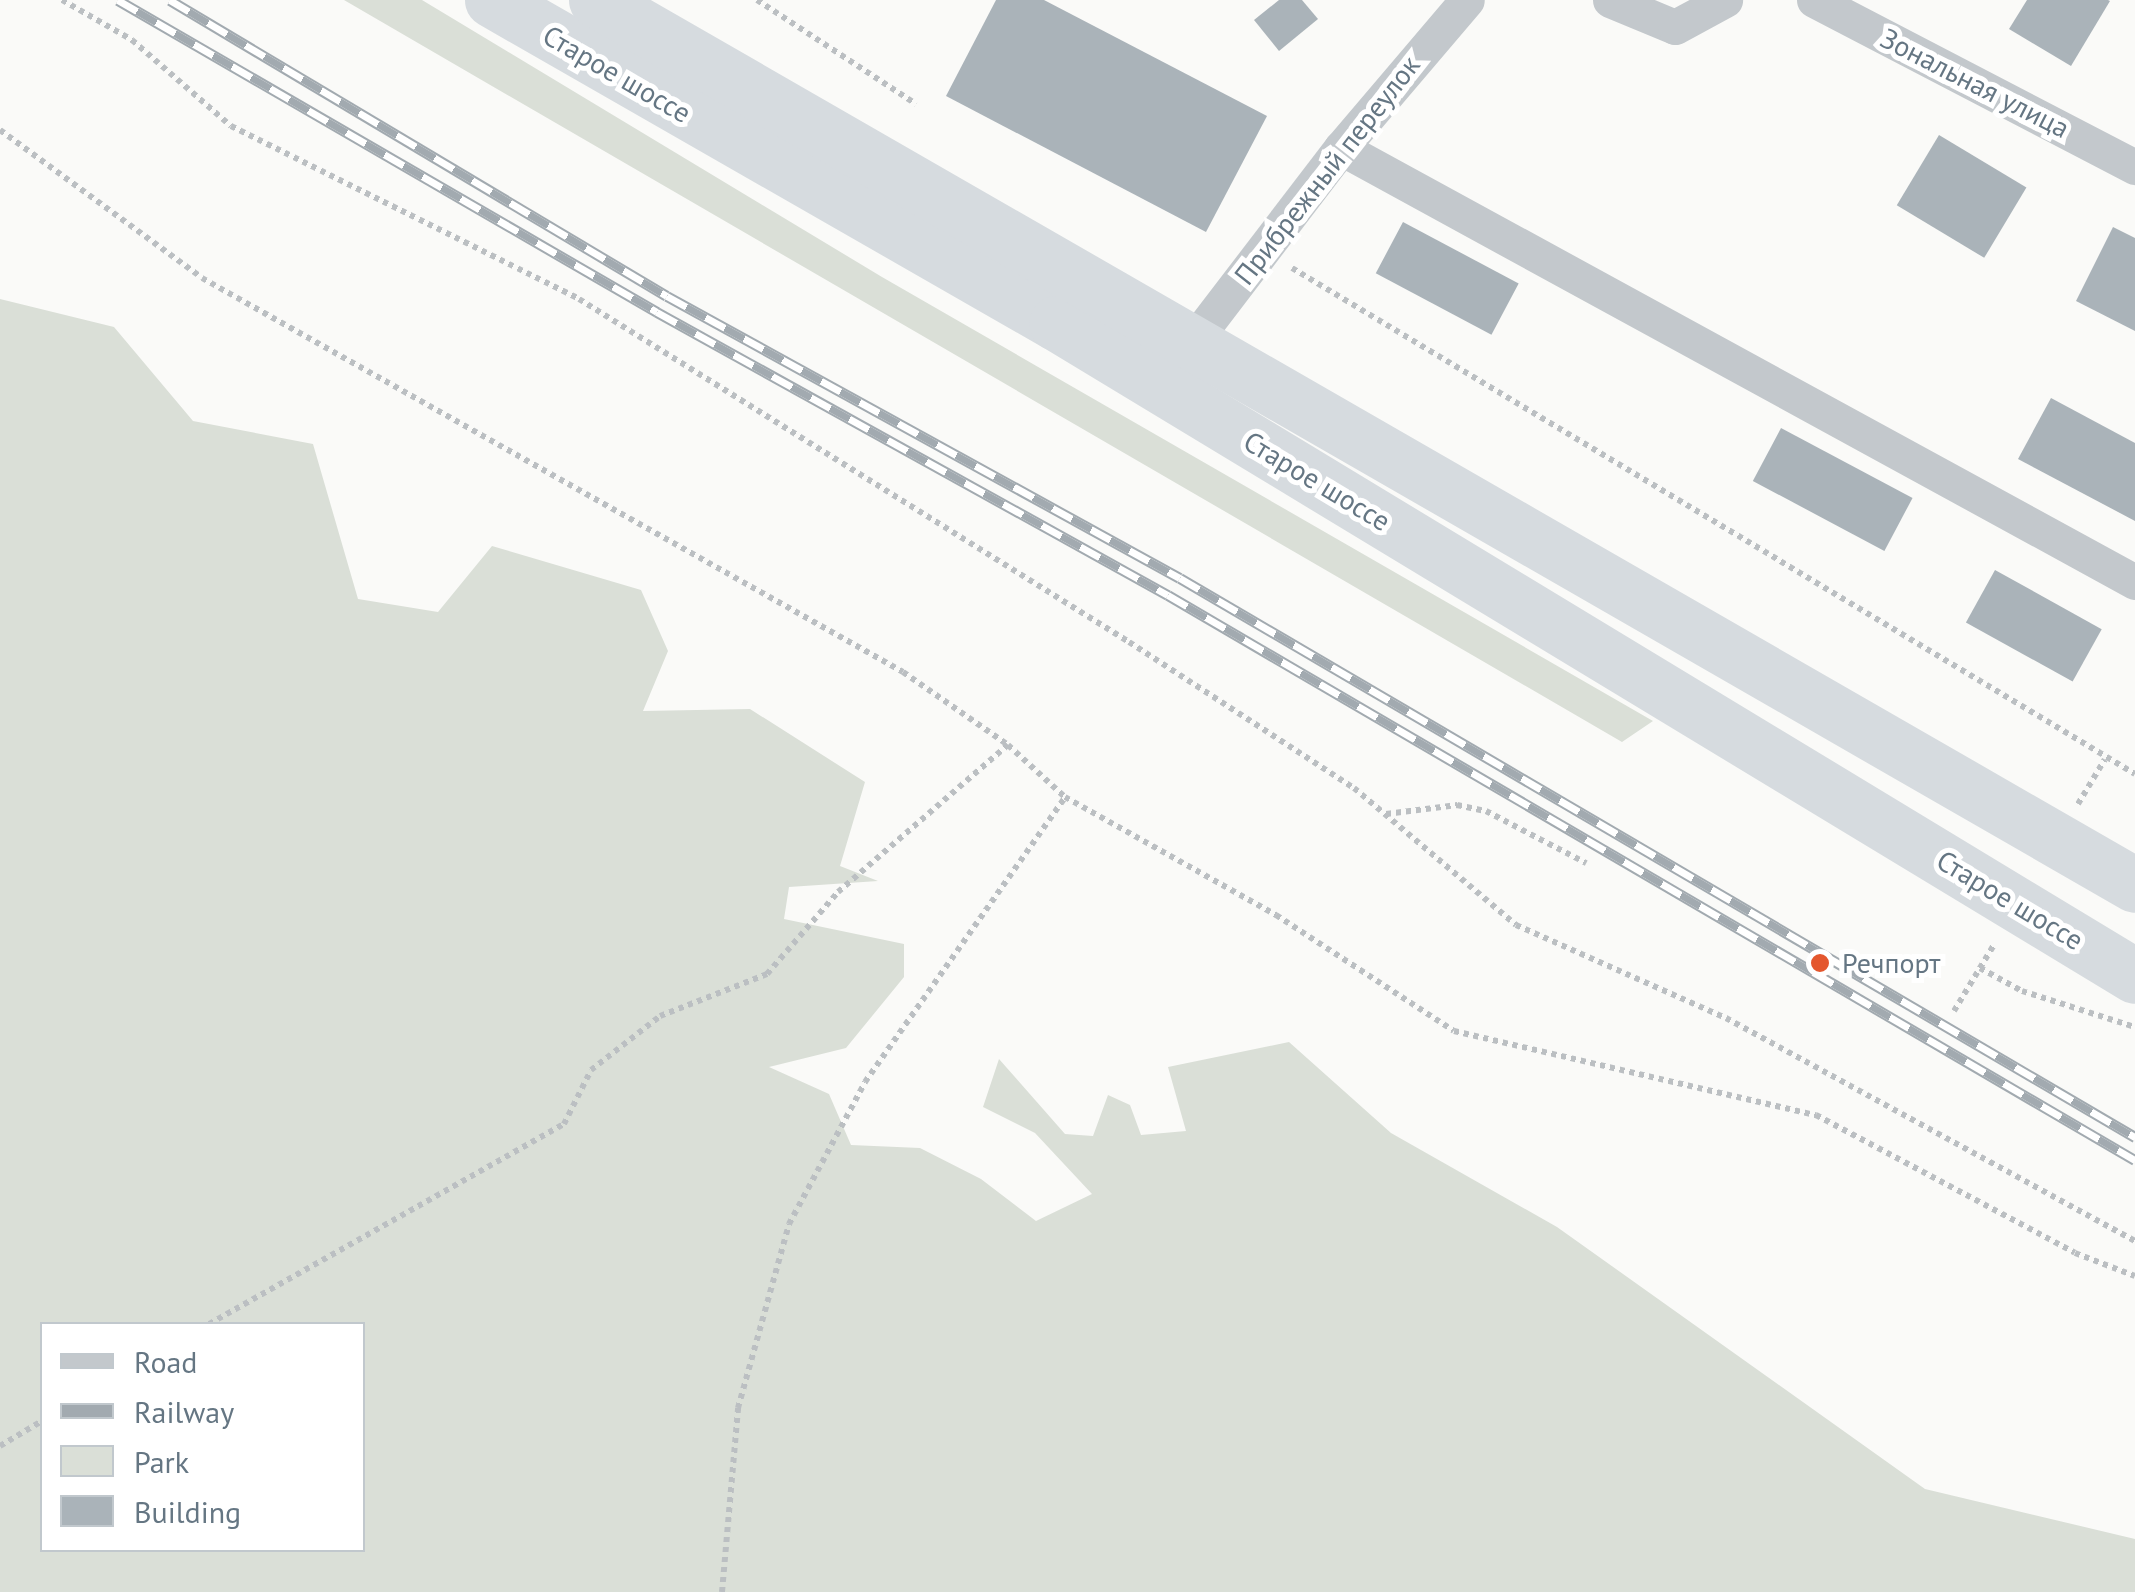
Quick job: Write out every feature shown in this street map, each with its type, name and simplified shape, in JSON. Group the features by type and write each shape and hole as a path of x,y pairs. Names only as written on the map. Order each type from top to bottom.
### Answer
{"highway":[{"name":"Старое шоссе","path":"492,0 1072,333 2135,976"},
{"name":"Старое шоссе","path":"596,0 2135,886"}],"street":[{"path":"1610,0 1675,27 1726,0"},
{"name":"Зональная улица","path":"1814,0 2135,166"},
{"name":"Прибрежный переулок","path":"1190,344 1458,3"},
{"path":"1341,148 2135,582"}],"path":[{"path":"62,0 132,40 231,126 579,298 1129,642 1386,814 1516,924 1726,1018 2135,1241"},
{"path":"758,0 916,104"},
{"path":"0,130 202,278 903,672 1008,745 1064,797 1276,914 1454,1031 1816,1114 2075,1253 2135,1276"},
{"path":"1263,250 2135,774"},
{"path":"213,1322 564,1124 591,1070 660,1016 767,974 838,892 1008,745"},
{"path":"2081,798 2105,758"},
{"path":"722,1592 738,1408 789,1224 865,1082 1064,797"},
{"path":"1386,814 1456,806 1486,811 1586,862"},
{"path":"1954,1011 1999,936"},
{"path":"1980,968 2022,991 2135,1027"},
{"path":"0,1446 40,1422"}],"green space":[{"path":"344,0 422,0 882,277 1653,721 1622,742"},
{"path":"0,299 114,327 193,421 313,444 358,599 438,612 492,546 641,590 668,651 643,711 750,709 865,782 840,866 878,881 789,887 784,919 904,944 904,977 846,1048 769,1067 829,1094 851,1145 920,1148 981,1179 1036,1221 1092,1194 1035,1133 983,1107 999,1059 1065,1134 1093,1136 1108,1095 1130,1105 1141,1135 1186,1131 1168,1067 1289,1042 1391,1133 1557,1227 1925,1489 2135,1539 2135,1592 0,1592"}],"building":[{"path":"996,0 1044,0 1267,116 1206,232 946,96"},
{"path":"1279,0 1302,0 1318,19 1279,51 1254,20"},
{"path":"2027,0 2110,1 2071,66 2009,29"},
{"path":"1939,135 2026,188 1984,258 1897,205"},
{"path":"1403,222 1519,284 1491,335 1376,273"},
{"path":"2113,227 2135,238 2135,331 2076,301"},
{"path":"2051,398 2135,443 2135,521 2018,459"},
{"path":"1781,428 1913,498 1884,551 1753,481"},
{"path":"1995,570 2102,629 2073,682 1966,622"}],"railway":[{"path":"118,0 657,312 1168,595 2135,1160"},
{"path":"170,0 667,296 1180,578 2135,1137"}],"place":[{"name":"Речпорт","path":"1820,963"}]}
